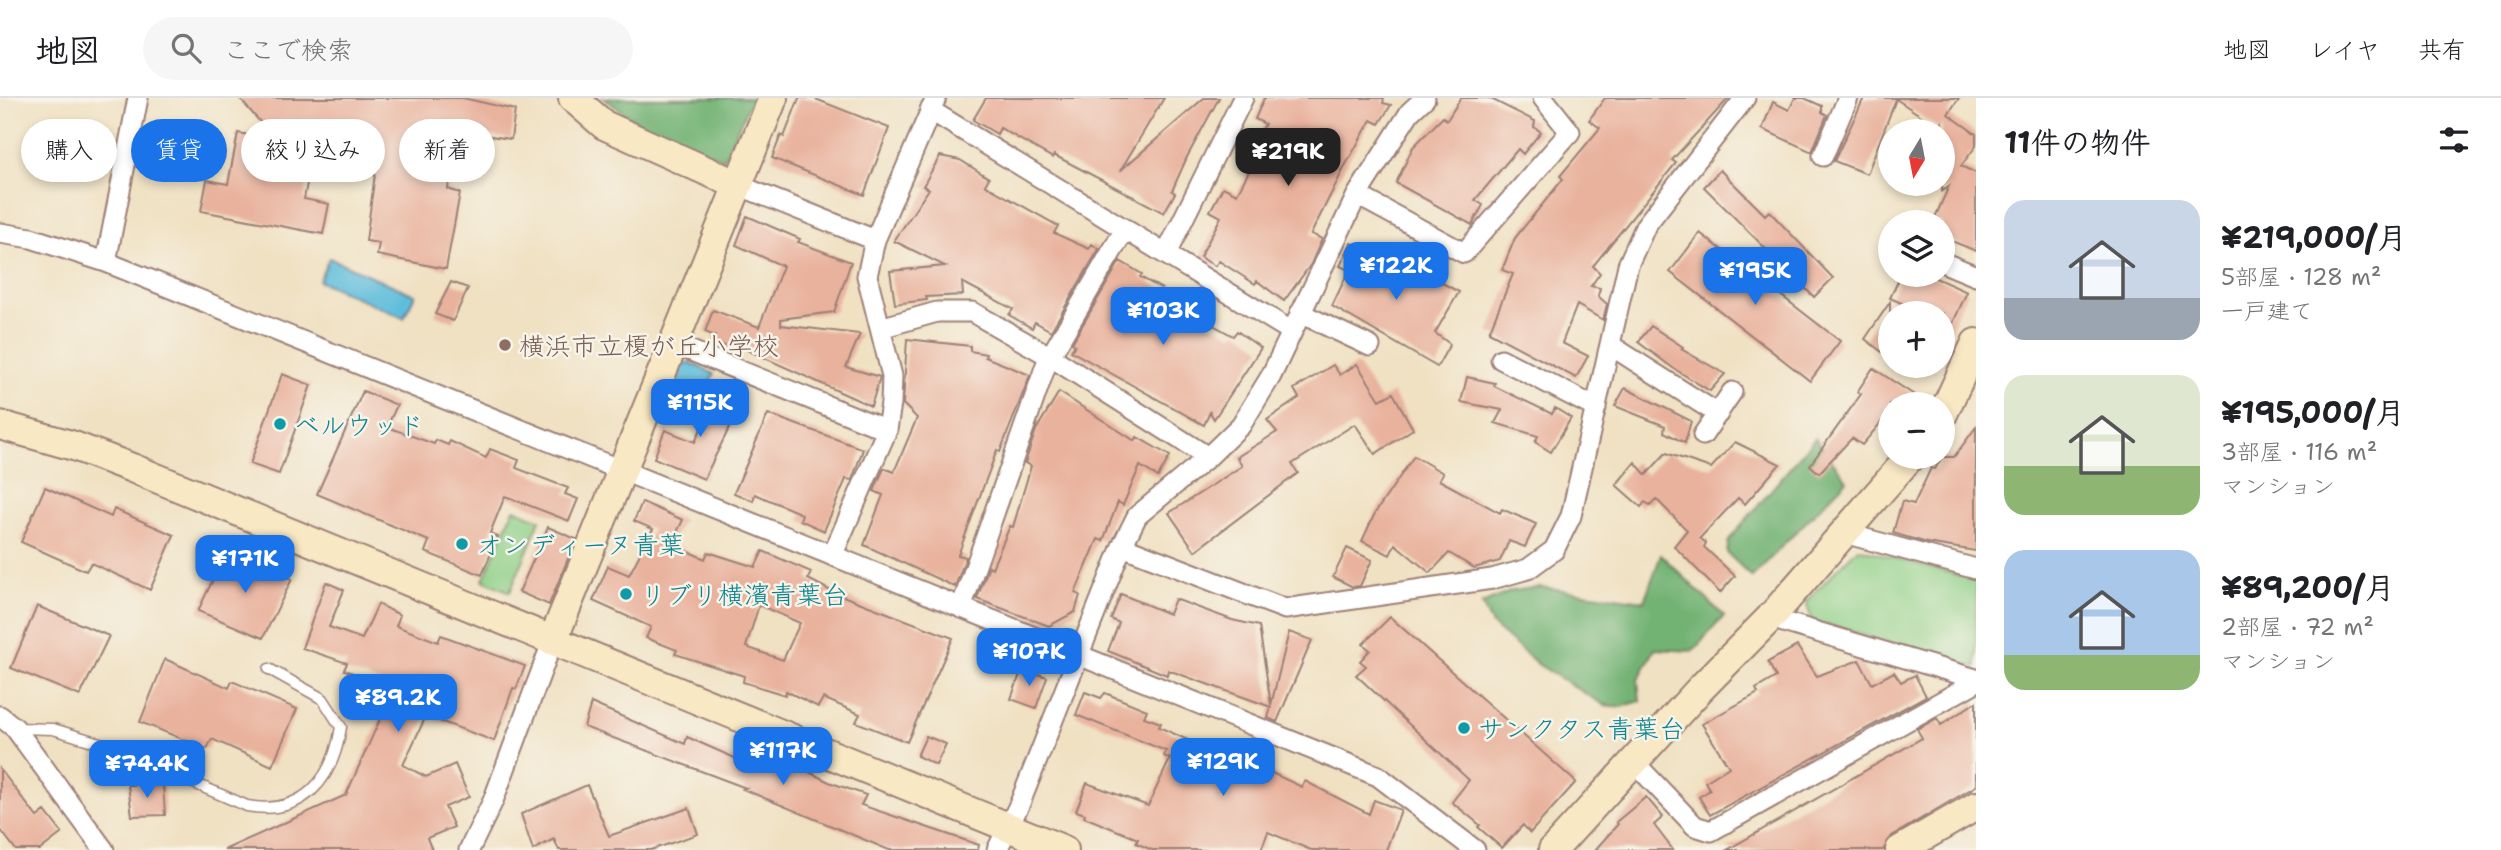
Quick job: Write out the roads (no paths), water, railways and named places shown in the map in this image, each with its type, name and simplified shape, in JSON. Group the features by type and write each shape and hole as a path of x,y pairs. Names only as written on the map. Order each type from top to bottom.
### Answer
{"street":[{"path":"106,262 138,98"},
{"path":"573,98 604,125 738,185 875,240"},
{"path":"469,850 493,801 553,640 773,98"},
{"path":"1002,839 1122,546 1137,516 1208,457 1241,425 1271,376 1357,195 1410,112 1425,98"},
{"path":"1357,195 1464,253 1570,132 1543,98"},
{"path":"1122,546 1285,609 1492,579 1528,569 1553,550 1571,516 1628,265 1646,225 1745,98"},
{"path":"1823,156 1848,98"},
{"path":"1166,254 1237,100"},
{"path":"833,554 887,430 892,376 867,276 875,240 933,104 1125,229 1291,331"},
{"path":"961,608 1051,357 1125,229"},
{"path":"0,233 31,238 106,262 1378,776 1475,850"},
{"path":"1955,267 1976,276"},
{"path":"880,328 937,312 972,312 1051,357 1208,457"},
{"path":"1300,313 1370,346"},
{"path":"1953,392 1976,342"},
{"path":"674,344 887,430"},
{"path":"1610,345 1718,414"},
{"path":"1501,359 1596,408"},
{"path":"1703,435 1732,393"},
{"path":"0,425 86,450 553,640 1002,839 1064,850"},
{"path":"1553,850 1633,761 1770,618 1900,469"},
{"path":"1844,533 1976,569"},
{"path":"1770,618 1976,681"},
{"path":"1633,761 1695,826 1711,831 1976,681"},
{"path":"0,716 15,729 104,850"},
{"path":"1900,850 1976,806"}],"lane":[{"path":"15,729 54,729 106,745 247,806 270,810 296,803 317,785 337,755 341,727 323,699 269,669"}],"water":[{"path":"329,258 415,295 404,318 319,281"},
{"path":"689,362 714,374 691,421 662,409 679,368"}],"place":[{"name":"横浜市立榎が丘小学校","path":"505,345"},
{"name":"ベルウッド","path":"280,424"},
{"name":"オンディーヌ青葉","path":"462,544"},
{"name":"リブリ横濱青葉台","path":"626,594"},
{"name":"サンクタス青葉台","path":"1464,728"}]}
